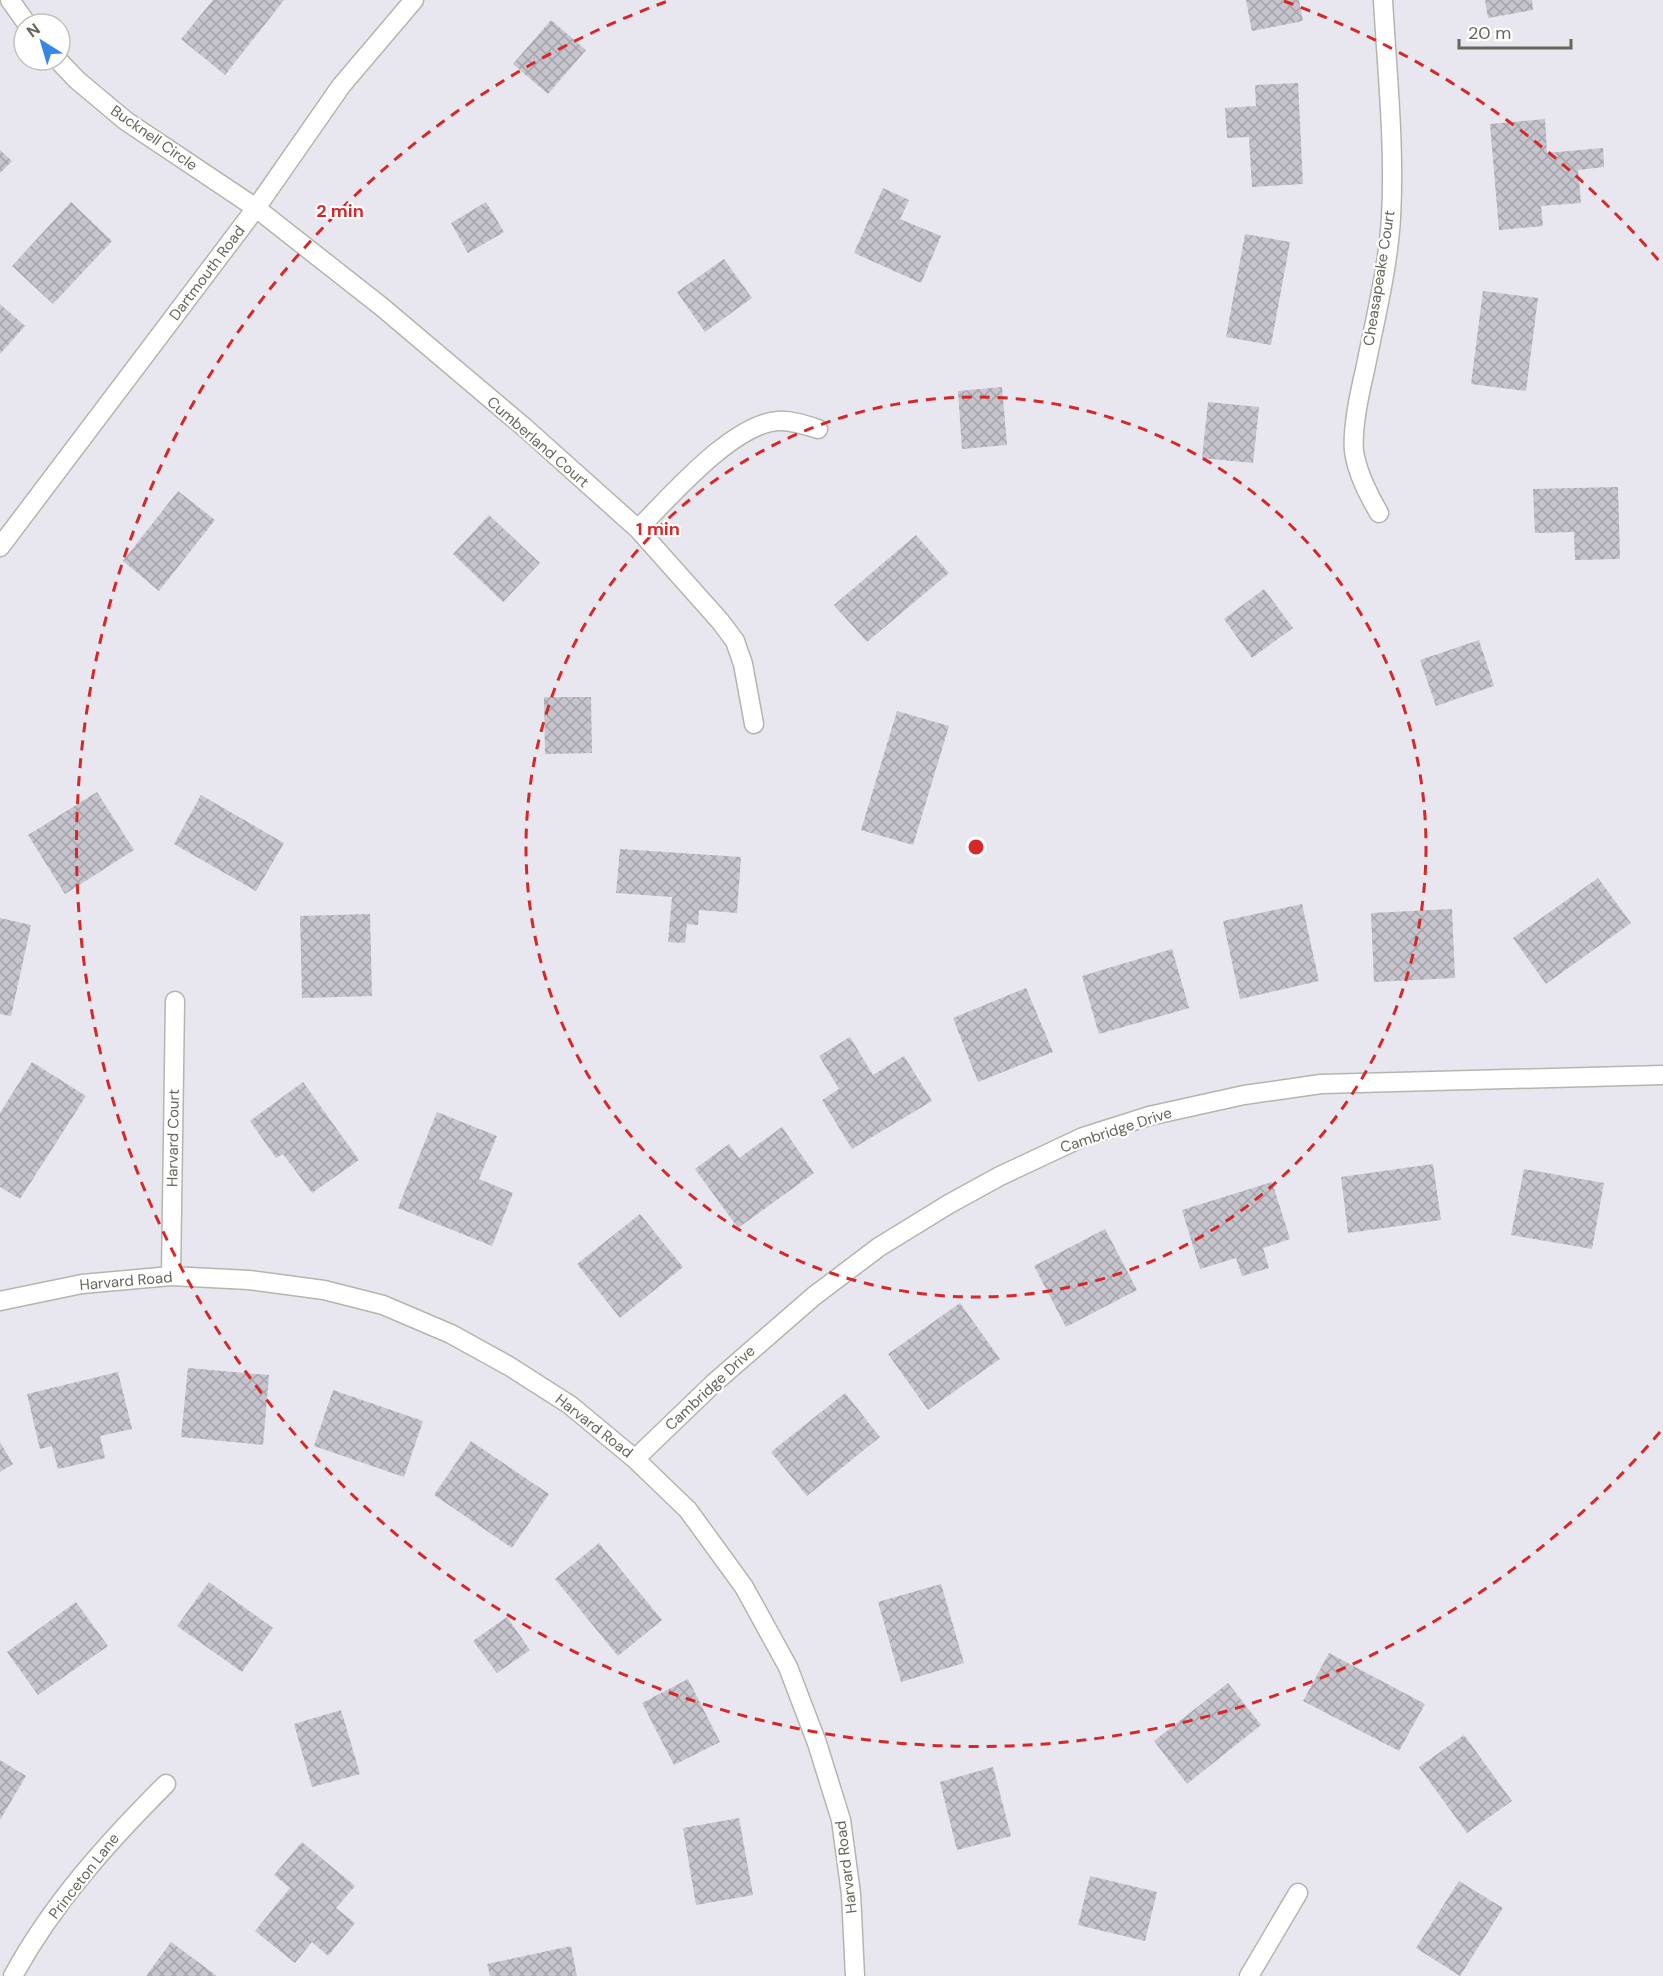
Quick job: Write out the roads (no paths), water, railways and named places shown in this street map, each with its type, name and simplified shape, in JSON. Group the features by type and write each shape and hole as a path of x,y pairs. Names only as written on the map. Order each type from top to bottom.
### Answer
{"street":[{"name":"Dartmouth Road","path":"0,547 256,208 341,86 414,0"},
{"name":"Cheasapeake Court","path":"1379,513 1366,490 1354,449 1358,402 1391,219 1390,122 1383,0"},
{"name":"Bucknell Circle","path":"69,72 126,121 256,208"},
{"name":"Cumberland Court","path":"256,208 382,308 524,427 638,529 735,641 743,664 754,724"},
{"path":"638,529 704,465 733,440 754,428 780,420 818,429"},
{"name":"Harvard Court","path":"171,1276 175,1001"},
{"name":"Cambridge Drive","path":"635,1459 714,1383 814,1296 879,1247 949,1203 1083,1137 1149,1116 1244,1095 1321,1084 1663,1075"},
{"name":"Harvard Road","path":"0,1301 82,1284 171,1276 249,1280 324,1290 383,1305 451,1334 509,1366 570,1405 635,1459 688,1510 744,1587 788,1667 817,1743 841,1820 850,1894 855,1976"},
{"name":"Princeton Lane","path":"13,1976 26,1952 53,1913 121,1829 166,1784"},
{"path":"1249,1976 1298,1893"}]}
